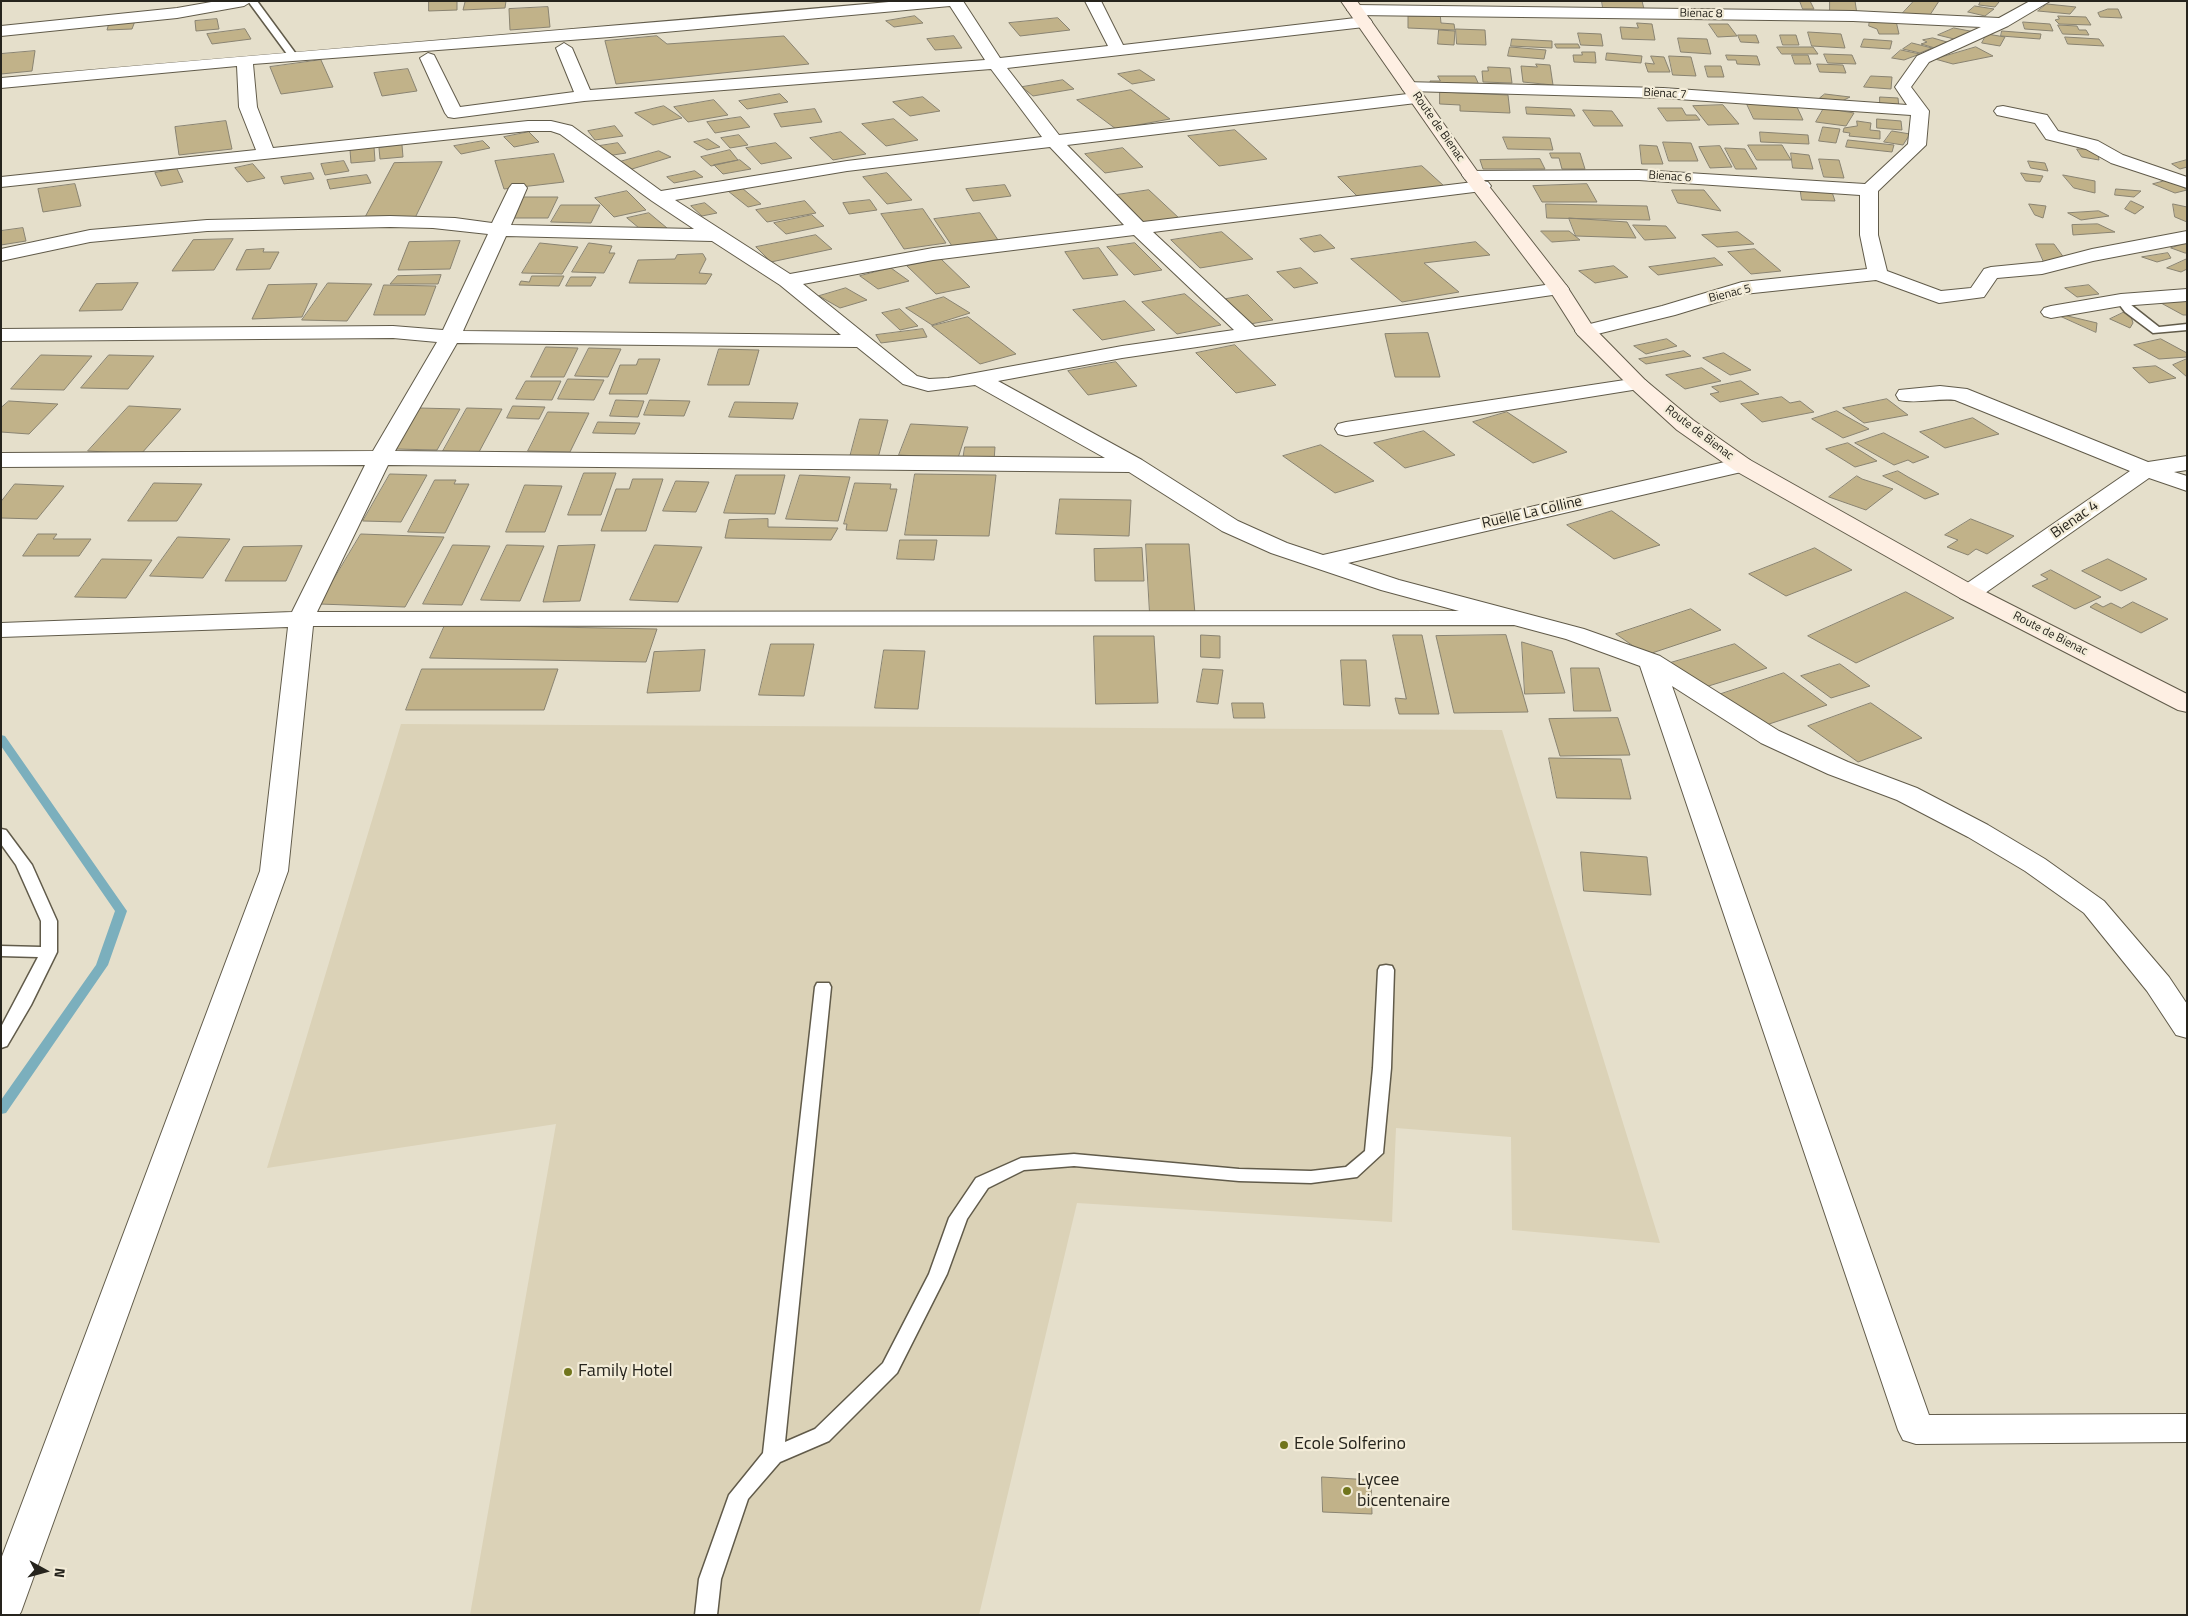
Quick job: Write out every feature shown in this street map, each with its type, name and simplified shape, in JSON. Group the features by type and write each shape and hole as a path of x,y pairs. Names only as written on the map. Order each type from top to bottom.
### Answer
{"main road":[{"name":"Route de Bienac","path":"1356,11 1477,180 1559,290 1585,331 1638,384 1686,425 1742,465 1969,593 2187,704"}],"street":[{"path":"1,31 177,13 244,1"},
{"path":"1,83 245,60 610,32 954,1 995,64 1055,142 1139,230 1251,334"},
{"path":"1093,1 1118,50"},
{"path":"2042,1 2002,23 1923,59 1903,88 1920,111 1917,145 1869,190 1869,235 1878,274 1939,297 1977,293 1991,273 2042,268 2092,255 2187,237"},
{"name":"Bienac 8","path":"428,58 454,113 584,96 730,83 995,64 1118,50 1356,11 1853,16 2002,23"},
{"path":"564,48 584,96"},
{"path":"245,60 248,107 266,153"},
{"name":"Bienac 7","path":"658,197 847,166 1055,142 1413,92 1663,93 1920,111"},
{"path":"2004,111 2041,119 2052,135 2092,145 2117,159 2187,183"},
{"path":"1,182 528,126 551,126 566,130 658,197 787,281 910,380 928,385 1122,352 1559,290"},
{"name":"Bienac 6","path":"787,281 933,254 1139,230 1477,180 1639,175 1869,190"},
{"path":"1,1612 274,871 300,619 380,458 450,337 518,188"},
{"path":"1,255 89,236 169,227 253,223 423,220 466,224 498,230 715,235"},
{"name":"Bienac 5","path":"1585,331 1668,311 1742,288 1878,274"},
{"path":"2051,312 2121,300 2187,295"},
{"path":"1,335 374,332 450,337 862,341"},
{"path":"977,378 1134,465 1230,526 1278,548 1390,585 1575,634 1651,661 1770,737 1838,768 1907,794 2035,865 2094,906 2158,984 2187,1028"},
{"path":"1346,429 1638,384"},
{"path":"1907,395 1940,392 1959,394 2096,451 2187,484"},
{"path":"1,460 380,458 1134,465"},
{"name":"Bienac 4","path":"1969,593 2147,469 2187,463"},
{"name":"Ruelle La Colline","path":"1323,562 1742,465"},
{"path":"1,630 300,619 1519,618"},
{"path":"1651,661 1916,1430 2187,1428"}],"lane":[{"path":"252,1 293,56"},
{"path":"2121,300 2129,310 2156,331 2187,328"},
{"path":"1,833 24,865 49,921 48,952 23,1005 1,1042"},
{"path":"1,951 48,952"},
{"path":"706,1615 710,1579 739,1495 773,1456 822,1435 890,1368 938,1274 958,1218 982,1183 1022,1164 1074,1160 1239,1175 1311,1177 1351,1173 1374,1153 1382,1068 1386,970"},
{"path":"773,1456 823,987"}],"shaded area":[{"path":"401,724 1502,730 1660,1243 1512,1230 1511,1137 1396,1128 1392,1222 1077,1203 979,1615 470,1615 556,1124 267,1168"}],"building":[{"path":"429,1 457,1 457,10 429,11"},
{"path":"506,1 505,8 463,10 465,2"},
{"path":"1602,1 1642,1 1645,13 1603,8"},
{"path":"1800,1 1810,1 1814,9 1803,9"},
{"path":"1830,1 1855,1 1857,14 1830,12"},
{"path":"1914,1 1939,1 1928,18 1901,15"},
{"path":"1981,1 1999,2 1995,7 1979,5"},
{"path":"2047,4 2076,7 2070,14 2038,11"},
{"path":"1975,6 1994,9 1985,16 1968,12"},
{"path":"548,7 550,27 510,30 509,9"},
{"path":"2108,9 2118,9 2122,18 2100,17 2098,13"},
{"path":"1425,13 1440,13 1441,23 1454,24 1455,30 1408,28 1408,16 1425,16"},
{"path":"915,16 923,23 894,27 886,21"},
{"path":"2058,16 2086,17 2091,25 2059,24 2055,20 2059,19"},
{"path":"1058,18 1070,30 1020,36 1009,23"},
{"path":"217,19 219,29 196,31 195,21"},
{"path":"1870,20 1896,21 1899,34 1879,34 1877,29 1869,26"},
{"path":"135,21 132,29 107,30 109,23"},
{"path":"2023,22 2050,24 2053,31 2025,29"},
{"path":"1637,23 1652,24 1655,40 1622,39 1620,27 1638,28"},
{"path":"1709,24 1728,24 1737,36 1718,37"},
{"path":"2058,25 2077,26 2079,30 2086,30 2089,35 2063,34"},
{"path":"1954,28 1975,32 1958,40 1938,35"},
{"path":"245,29 251,39 212,44 207,34"},
{"path":"1456,29 1485,30 1486,45 1457,44"},
{"path":"1439,30 1455,31 1454,45 1438,44"},
{"path":"2002,31 2041,34 2040,39 2001,36"},
{"path":"1808,32 1841,34 1845,48 1812,46"},
{"path":"1578,33 1601,34 1603,46 1581,45"},
{"path":"1987,34 2005,37 2000,46 1982,43"},
{"path":"1738,35 1756,35 1759,43 1741,42"},
{"path":"1780,35 1796,35 1799,45 1783,45"},
{"path":"657,36 667,44 784,36 809,64 616,84 605,41"},
{"path":"954,36 962,48 935,50 927,39"},
{"path":"2065,37 2099,39 2104,46 2068,44"},
{"path":"1678,38 1707,39 1711,54 1681,52"},
{"path":"1933,38 1947,42 1935,48 1921,44 1927,42 1923,40"},
{"path":"1512,39 1552,41 1552,48 1511,46"},
{"path":"1864,39 1892,41 1890,49 1861,47"},
{"path":"1912,43 1932,48 1920,53 1903,49"},
{"path":"1555,44 1578,44 1580,48 1557,48"},
{"path":"1510,47 1546,50 1544,59 1508,56"},
{"path":"1777,47 1813,47 1818,54 1782,54"},
{"path":"1976,47 1993,56 1953,64 1935,59"},
{"path":"1901,50 1920,54 1904,60 1892,58"},
{"path":"35,51 32,71 1,74 1,54"},
{"path":"1582,52 1595,52 1596,63 1574,62 1573,55 1582,55"},
{"path":"1607,53 1642,56 1641,63 1606,60"},
{"path":"1824,54 1852,55 1856,64 1828,63"},
{"path":"1726,55 1757,56 1760,65 1737,64 1736,60 1728,60"},
{"path":"1792,55 1808,55 1811,64 1795,64"},
{"path":"1651,56 1664,57 1670,72 1648,72 1645,63 1654,64"},
{"path":"1669,56 1691,57 1696,76 1673,75"},
{"path":"321,60 333,87 281,94 270,67"},
{"path":"1536,64 1550,65 1553,85 1523,82 1521,66 1537,67"},
{"path":"1817,64 1843,65 1846,73 1820,72"},
{"path":"1705,66 1721,66 1724,77 1708,77"},
{"path":"1488,67 1510,68 1512,83 1483,82 1482,71 1488,71"},
{"path":"408,69 417,91 382,96 374,73"},
{"path":"1140,70 1155,80 1132,84 1118,74"},
{"path":"1438,76 1475,76 1479,85 1431,85 1430,81 1440,81"},
{"path":"1871,76 1892,77 1891,89 1864,87"},
{"path":"1063,80 1074,89 1033,96 1022,87"},
{"path":"1131,90 1170,119 1116,129 1077,100"},
{"path":"1440,92 1508,95 1510,113 1460,111 1460,105 1440,104"},
{"path":"780,94 788,102 747,109 739,101"},
{"path":"1825,94 1850,97 1840,102 1820,98"},
{"path":"923,97 940,111 910,116 893,102"},
{"path":"1880,97 1898,98 1899,108 1880,107"},
{"path":"714,100 728,115 688,122 674,107"},
{"path":"1747,104 1796,105 1803,120 1754,119"},
{"path":"1723,105 1739,124 1708,125 1693,106"},
{"path":"664,106 682,118 653,125 635,113"},
{"path":"1526,107 1571,109 1575,116 1527,114"},
{"path":"1658,108 1682,108 1686,115 1696,115 1700,120 1667,121"},
{"path":"1824,108 1854,113 1846,126 1816,122"},
{"path":"815,109 822,122 781,127 774,114"},
{"path":"1583,110 1612,111 1623,126 1594,126"},
{"path":"741,117 750,127 715,133 707,122"},
{"path":"894,119 918,140 886,146 862,124"},
{"path":"1877,119 1901,121 1902,130 1877,128"},
{"path":"226,121 232,149 179,155 175,127"},
{"path":"1857,121 1871,123 1870,130 1880,131 1880,139 1849,136 1850,133 1843,132 1844,128 1857,126"},
{"path":"615,126 623,136 595,140 588,131"},
{"path":"1823,127 1840,129 1836,143 1819,141"},
{"path":"1235,130 1267,159 1219,166 1188,136"},
{"path":"1892,131 1910,134 1903,145 1884,142"},
{"path":"529,132 539,142 514,147 504,137"},
{"path":"841,132 866,154 833,160 810,138"},
{"path":"1760,132 1808,135 1809,144 1761,142"},
{"path":"739,135 748,145 730,148 721,138"},
{"path":"1503,137 1550,138 1553,150 1508,149"},
{"path":"708,139 720,147 707,150 694,142"},
{"path":"1848,140 1894,145 1892,152 1846,147"},
{"path":"483,141 490,148 461,154 454,146"},
{"path":"1663,142 1691,143 1698,161 1669,161"},
{"path":"618,143 626,153 607,156 599,146"},
{"path":"776,143 792,158 761,164 746,148"},
{"path":"402,145 403,157 380,159 379,148"},
{"path":"1640,145 1657,146 1663,164 1642,164"},
{"path":"1748,145 1782,145 1791,160 1757,160"},
{"path":"1720,146 1732,167 1710,168 1699,147"},
{"path":"374,147 375,161 351,163 350,150"},
{"path":"1123,148 1143,167 1105,173 1085,154"},
{"path":"1725,148 1745,149 1757,169 1736,169"},
{"path":"2077,149 2097,149 2099,160 2082,157"},
{"path":"730,150 738,160 711,166 701,157"},
{"path":"659,151 671,157 632,169 619,162"},
{"path":"1550,153 1580,153 1585,169 1562,169 1559,158 1552,158"},
{"path":"1791,153 1809,155 1813,169 1793,168"},
{"path":"554,154 564,182 504,189 495,161"},
{"path":"1540,159 1545,169 1483,169 1480,160"},
{"path":"1819,159 1839,160 1844,178 1824,177"},
{"path":"740,160 751,169 723,174 714,165"},
{"path":"2187,160 2187,167 2180,169 2172,164"},
{"path":"344,161 349,171 325,175 321,164"},
{"path":"2028,161 2045,163 2048,171 2031,168"},
{"path":"442,162 415,218 364,219 394,163"},
{"path":"253,164 265,178 247,182 235,168"},
{"path":"1422,166 1444,186 1358,197 1338,177"},
{"path":"177,169 183,182 161,186 155,173"},
{"path":"695,171 703,177 674,183 667,177"},
{"path":"311,173 314,179 284,184 281,177"},
{"path":"887,173 912,200 887,204 863,177"},
{"path":"2021,173 2043,176 2040,182 2026,181"},
{"path":"367,175 371,183 330,189 327,180"},
{"path":"2063,175 2095,181 2095,193 2074,188"},
{"path":"2172,179 2187,190 2175,193 2153,184"},
{"path":"75,184 81,206 43,212 38,189"},
{"path":"1587,184 1597,202 1542,202 1533,186"},
{"path":"1005,185 1011,196 973,201 966,189"},
{"path":"1800,187 1831,189 1835,201 1802,200"},
{"path":"742,188 761,204 748,207 728,191"},
{"path":"2116,189 2141,191 2134,197 2115,195"},
{"path":"1149,190 1180,219 1146,224 1116,195"},
{"path":"1672,190 1704,190 1721,211 1678,203"},
{"path":"627,191 646,210 614,217 595,198"},
{"path":"520,197 558,197 548,218 510,218"},
{"path":"870,200 877,210 849,214 843,203"},
{"path":"805,201 816,213 767,222 756,210"},
{"path":"2131,201 2144,207 2135,214 2125,209"},
{"path":"705,203 717,213 702,216 691,206"},
{"path":"1546,204 1647,206 1650,220 1547,218"},
{"path":"2029,204 2046,206 2043,218 2035,215"},
{"path":"2173,204 2187,207 2187,222 2175,217"},
{"path":"561,205 600,205 591,223 551,222"},
{"path":"923,209 946,243 904,249 881,214"},
{"path":"2099,211 2109,216 2081,220 2068,213"},
{"path":"649,213 667,228 645,233 627,218"},
{"path":"980,213 998,240 952,246 934,219"},
{"path":"812,215 824,226 786,234 774,223"},
{"path":"1569,218 1627,222 1636,238 1576,236"},
{"path":"2098,224 2115,232 2073,235 2072,225"},
{"path":"1633,225 1666,226 1676,238 1645,240"},
{"path":"23,228 26,241 1,245 1,231"},
{"path":"1541,231 1569,231 1580,240 1552,242"},
{"path":"1222,232 1253,259 1200,268 1171,240"},
{"path":"1738,232 1754,244 1717,247 1702,235"},
{"path":"816,235 832,249 771,262 756,247"},
{"path":"1321,235 1335,248 1314,252 1300,239"},
{"path":"233,239 214,270 172,271 193,240"},
{"path":"460,241 450,269 398,270 409,242"},
{"path":"1476,242 1490,255 1424,263 1459,292 1402,302 1351,259"},
{"path":"540,243 578,247 562,274 522,273"},
{"path":"589,243 612,246 609,253 615,253 604,273 572,272"},
{"path":"1135,243 1162,270 1134,275 1107,247"},
{"path":"2187,243 2187,253 2171,248"},
{"path":"2036,244 2054,244 2067,262 2044,262"},
{"path":"1099,248 1118,275 1083,279 1065,252"},
{"path":"264,249 263,252 279,252 270,269 236,270 246,250"},
{"path":"1755,249 1781,271 1751,274 1728,252"},
{"path":"2168,253 2171,258 2157,262 2142,257"},
{"path":"703,254 706,259 699,273 712,274 706,284 629,283 638,260 675,259 677,255"},
{"path":"1715,258 1723,265 1658,275 1649,267"},
{"path":"941,259 970,287 936,294 907,266"},
{"path":"2187,259 2187,269 2181,272 2167,268"},
{"path":"1614,266 1628,277 1595,283 1579,271"},
{"path":"891,268 909,281 878,289 860,276"},
{"path":"1301,268 1318,283 1294,288 1277,272"},
{"path":"441,275 438,284 390,284 397,276"},
{"path":"532,276 564,276 559,286 519,285 521,281 529,282"},
{"path":"571,277 596,277 591,286 566,286"},
{"path":"138,283 122,310 79,311 96,284"},
{"path":"328,283 372,284 347,321 302,320"},
{"path":"317,284 302,317 252,319 268,285"},
{"path":"384,285 436,286 425,315 374,315"},
{"path":"2089,285 2099,294 2077,297 2065,288"},
{"path":"846,288 867,300 840,308 819,296"},
{"path":"1185,294 1221,325 1177,334 1142,302"},
{"path":"1248,295 1273,320 1250,324 1226,299"},
{"path":"944,297 970,313 932,325 906,308"},
{"path":"2187,300 2187,315 2183,315 2161,303"},
{"path":"1125,301 1155,330 1102,340 1073,310"},
{"path":"900,309 918,326 900,330 882,313"},
{"path":"2129,310 2133,323 2130,328 2110,319"},
{"path":"2051,312 2097,323 2096,332"},
{"path":"968,317 1016,354 980,364 932,326"},
{"path":"923,329 927,337 881,343 876,335"},
{"path":"1428,333 1440,377 1395,377 1385,334"},
{"path":"1667,339 1677,346 1646,354 1634,346"},
{"path":"2161,339 2187,353 2187,357 2159,359 2134,345"},
{"path":"1235,345 1276,385 1236,393 1196,353"},
{"path":"546,347 578,348 564,377 531,377"},
{"path":"589,348 621,349 608,377 575,376"},
{"path":"719,349 759,350 749,385 708,385"},
{"path":"1684,351 1691,356 1646,364 1639,359"},
{"path":"1724,353 1751,370 1730,375 1703,358"},
{"path":"41,355 92,356 64,390 11,389"},
{"path":"109,355 154,356 128,389 81,388"},
{"path":"639,359 660,359 647,394 609,394 620,365 636,365"},
{"path":"2187,359 2187,377 2173,365"},
{"path":"1116,362 1137,386 1088,395 1068,371"},
{"path":"2156,366 2176,378 2149,383 2133,368"},
{"path":"1702,368 1721,381 1685,389 1666,375"},
{"path":"568,379 604,380 594,400 558,399"},
{"path":"526,381 561,381 552,400 516,399"},
{"path":"1741,381 1759,394 1720,402 1710,394 1719,392 1712,387"},
{"path":"1782,397 1790,403 1800,401 1814,412 1762,422 1741,404"},
{"path":"1887,399 1908,415 1864,423 1843,408"},
{"path":"616,400 644,401 638,417 610,416"},
{"path":"650,400 690,401 684,416 644,415"},
{"path":"9,401 58,404 29,434 1,432 1,408"},
{"path":"735,402 798,403 793,419 729,417"},
{"path":"129,406 181,409 141,454 88,451"},
{"path":"513,406 545,407 539,419 507,418"},
{"path":"419,408 460,409 437,450 395,449"},
{"path":"467,408 502,409 479,452 443,451"},
{"path":"1837,411 1869,429 1843,438 1812,419"},
{"path":"548,412 589,413 570,452 528,451"},
{"path":"1507,412 1567,452 1533,463 1473,422"},
{"path":"1973,418 1999,434 1945,448 1920,432"},
{"path":"860,419 888,420 878,458 850,457"},
{"path":"598,422 640,423 635,434 593,433"},
{"path":"911,424 968,427 958,458 899,455"},
{"path":"1424,431 1455,455 1405,468 1374,443"},
{"path":"1884,433 1929,457 1913,463 1908,460 1894,465 1855,443"},
{"path":"1848,443 1877,461 1855,467 1826,449"},
{"path":"1321,445 1374,481 1335,493 1283,456"},
{"path":"965,447 995,447 994,461 963,460"},
{"path":"1898,471 1939,494 1925,499 1883,476"},
{"path":"584,473 616,473 601,515 568,515"},
{"path":"390,474 427,475 401,522 363,521"},
{"path":"915,474 996,475 989,536 905,535"},
{"path":"736,475 785,475 775,514 724,513"},
{"path":"800,475 850,477 838,521 786,519"},
{"path":"1857,476 1893,489 1866,510 1829,497"},
{"path":"633,479 663,479 646,531 601,531 616,489 629,489"},
{"path":"435,480 456,480 454,484 469,484 445,533 408,532"},
{"path":"676,481 709,482 696,512 663,511"},
{"path":"154,483 202,484 177,521 128,521"},
{"path":"855,483 891,484 890,489 897,489 887,531 846,530 847,524 844,524"},
{"path":"15,484 64,486 37,519 1,518 1,502"},
{"path":"525,485 562,486 545,532 506,532"},
{"path":"1060,499 1131,500 1129,536 1056,534"},
{"path":"1612,511 1660,545 1614,559 1567,525"},
{"path":"768,519 768,527 838,528 831,540 725,538 729,520"},
{"path":"1971,519 2014,536 1987,554 1976,549 1968,555 1947,547 1958,540 1945,535"},
{"path":"38,534 57,534 53,539 91,539 79,556 23,556"},
{"path":"361,534 444,537 405,607 319,604"},
{"path":"178,537 230,539 203,578 150,576"},
{"path":"900,540 937,540 934,560 897,559"},
{"path":"1146,544 1189,544 1195,614 1150,614"},
{"path":"453,545 490,546 462,605 423,604"},
{"path":"507,545 544,546 520,601 481,600"},
{"path":"595,545 580,601 543,602 558,546"},
{"path":"655,545 702,547 678,602 630,600"},
{"path":"302,546 286,581 225,581 243,547"},
{"path":"1142,548 1144,581 1095,581 1094,549"},
{"path":"1815,548 1852,570 1786,596 1749,574"},
{"path":"102,559 152,560 126,598 75,597"},
{"path":"2108,559 2147,579 2121,591 2082,571"},
{"path":"2051,570 2101,597 2075,609 2032,586 2048,579 2041,575"},
{"path":"1906,592 1954,618 1856,663 1808,636"},
{"path":"2133,602 2168,619 2141,633 2090,607 2096,603 2103,607 2111,603 2121,608"},
{"path":"1691,609 1721,630 1646,655 1616,634"},
{"path":"445,625 657,629 646,662 430,658"},
{"path":"1201,635 1220,636 1220,658 1201,657"},
{"path":"1393,635 1422,635 1439,714 1399,714 1395,698 1406,699"},
{"path":"1506,635 1528,712 1454,713 1436,636"},
{"path":"1094,636 1154,636 1158,703 1096,704"},
{"path":"1522,642 1552,651 1565,693 1525,694"},
{"path":"771,644 814,644 804,696 759,695"},
{"path":"1735,644 1767,668 1702,688 1670,663"},
{"path":"705,650 700,691 647,693 654,652"},
{"path":"884,650 925,651 918,709 875,708"},
{"path":"1341,660 1366,660 1370,706 1344,705"},
{"path":"1840,664 1870,686 1831,698 1801,676"},
{"path":"1571,668 1599,668 1611,711 1574,711"},
{"path":"422,669 558,669 544,710 406,710"},
{"path":"1203,669 1223,670 1218,704 1197,702"},
{"path":"1784,673 1827,705 1760,727 1718,695"},
{"path":"1232,703 1263,703 1265,718 1234,718"},
{"path":"1871,703 1922,738 1858,762 1808,726"},
{"path":"1618,718 1630,755 1560,756 1549,719"},
{"path":"1549,758 1621,759 1631,799 1557,798"},
{"path":"1581,852 1647,857 1651,895 1584,891"},
{"name":"Lycee bicentenaire","path":"1322,1477 1371,1480 1372,1514 1323,1512"}],"waterway":[{"path":"1,738 121,911 102,965 1,1110"}],"place":[{"name":"Family Hotel","path":"568,1372"},
{"name":"Ecole Solferino","path":"1284,1445"},
{"name":"Lycee bicentenaire","path":"1347,1491"}]}
